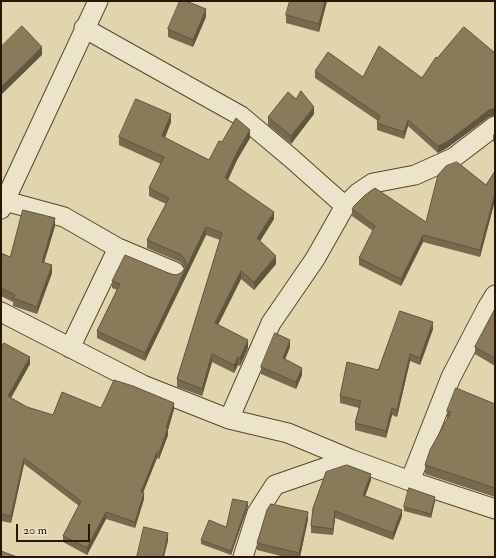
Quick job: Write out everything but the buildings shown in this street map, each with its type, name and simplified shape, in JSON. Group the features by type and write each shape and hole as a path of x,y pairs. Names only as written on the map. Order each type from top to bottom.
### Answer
{"street":[{"path":"98,1 84,28 3,205 64,217 118,248 175,272"},
{"path":"84,28 241,116 345,206"},
{"path":"229,419 271,323 315,259 345,206 358,193 373,183 415,175 453,158 495,126"},
{"path":"70,348 118,248"},
{"path":"410,482 451,376 487,308 495,296"},
{"path":"1,312 143,385 229,419 288,433 410,482 495,509"},
{"path":"242,557 257,514 275,485 350,459"}]}
